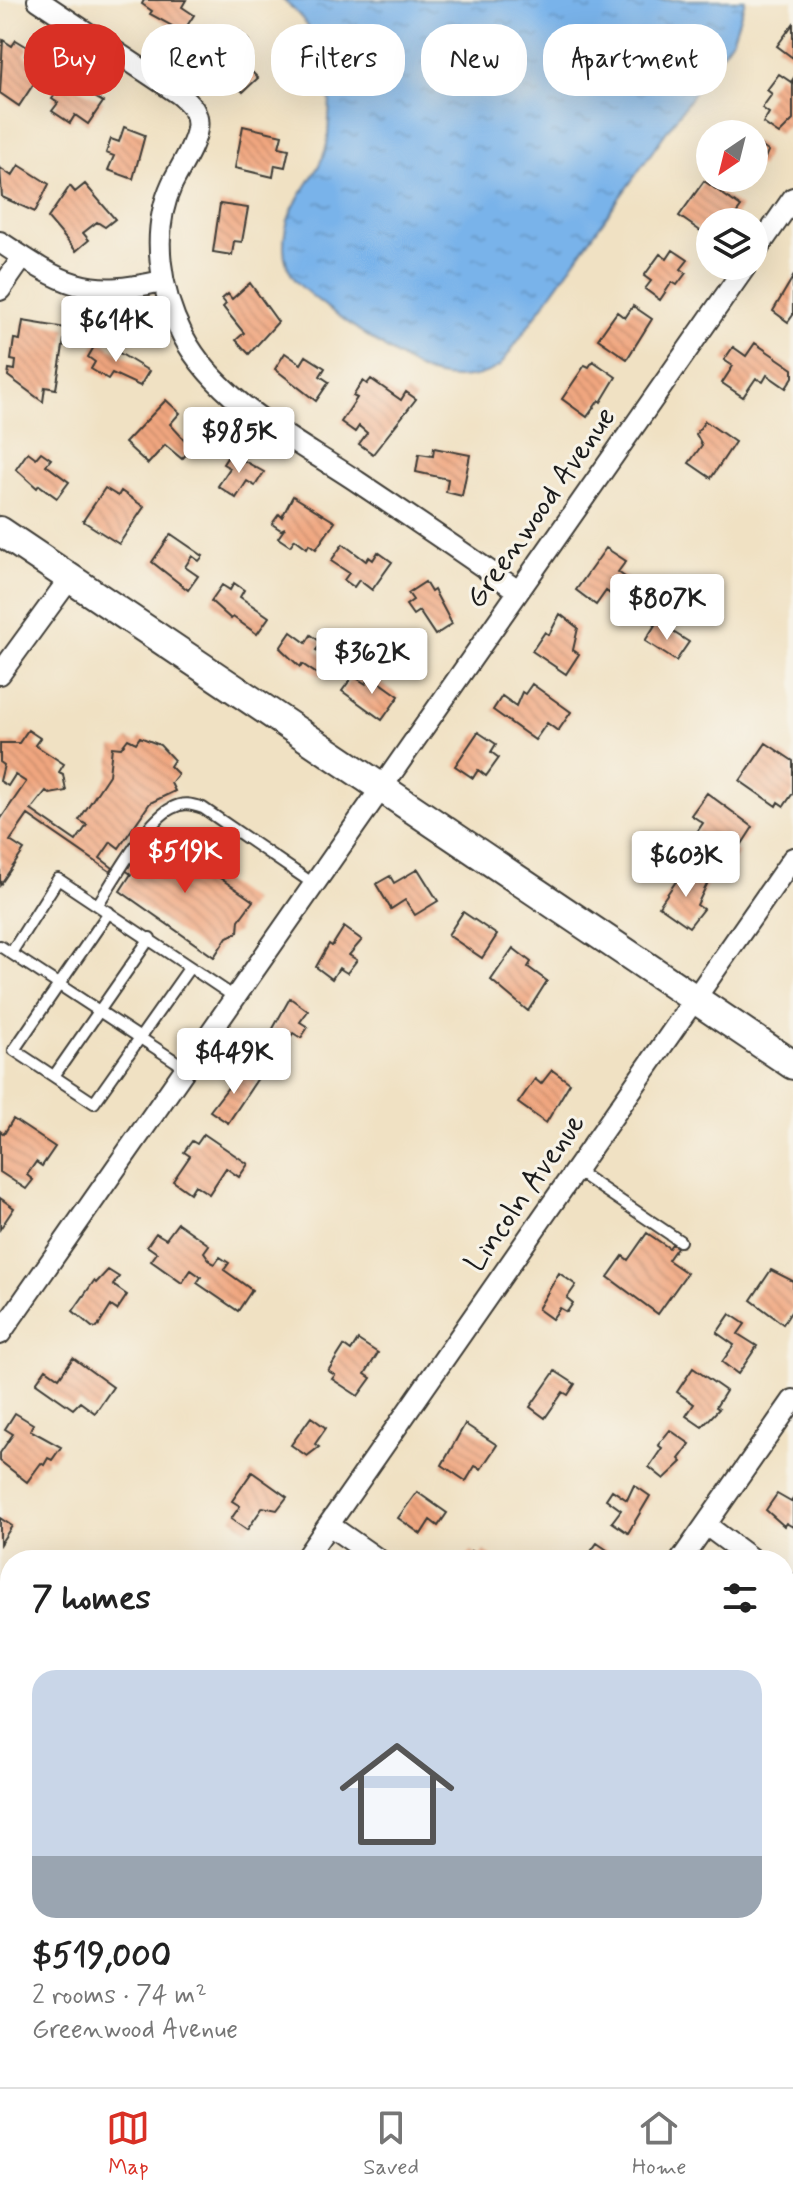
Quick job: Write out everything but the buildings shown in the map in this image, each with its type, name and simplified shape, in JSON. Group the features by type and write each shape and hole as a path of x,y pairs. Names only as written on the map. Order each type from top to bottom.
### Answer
{"main road":[{"path":"0,531 793,1065"}],"street":[{"path":"38,0 194,107 198,128 164,209 160,249 162,281 184,338 225,390 518,591"},
{"path":"768,234 793,198"},
{"path":"0,242 63,282 83,288 123,289 162,281"},
{"path":"0,290 23,257"},
{"name":"Greenwood Avenue","path":"0,1334 736,280"},
{"path":"0,674 70,578"},
{"name":"Lincoln Avenue","path":"311,1550 793,858"},
{"path":"688,1550 793,1400"},
{"path":"329,1525 365,1550"},
{"path":"706,1525 740,1550"}],"lane":[{"path":"98,904 155,824 170,809 187,803 203,808 315,885"},
{"path":"11,953 58,879 236,998"},
{"path":"109,912 61,986 14,1050 94,1103 190,967"},
{"path":"54,1076 150,938"},
{"path":"0,946 186,1068"},
{"path":"575,1170 680,1241"}],"water":[{"path":"283,0 745,0 733,38 727,46 727,24 543,24 543,96 692,96 500,366 484,374 458,378 430,374 383,347 304,289 289,269 284,252 285,231 294,205 316,171 326,148 330,96 405,96 405,24 306,24"}]}
